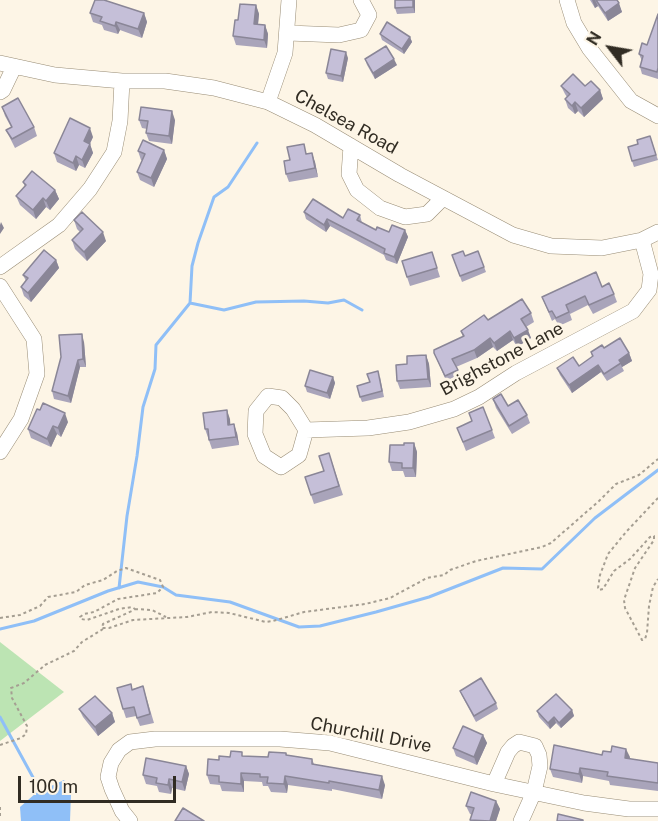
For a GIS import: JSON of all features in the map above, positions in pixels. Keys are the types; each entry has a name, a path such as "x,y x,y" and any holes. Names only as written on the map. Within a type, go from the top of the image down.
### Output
{"street":[{"path":"268,102 280,71 288,33 289,0"},
{"path":"288,33 339,35 361,30 369,15 361,0"},
{"path":"567,0 574,23 588,48 631,101 658,116"},
{"path":"0,92 3,90 7,65"},
{"name":"Chelsea Road","path":"7,65 55,75 122,81 165,81 214,88 268,102 315,125 513,235 551,246 602,248 642,240 658,232"},
{"path":"0,267 59,225 90,189 114,152 120,121 122,81"},
{"path":"351,146 349,174 357,190 380,208 405,217 427,214 444,198"},
{"name":"Brighstone Lane","path":"306,430 368,428 409,422 454,409 479,398 516,373 633,312 649,290 651,274 642,240"},
{"path":"0,286 34,339 37,375 21,419 0,452"},
{"path":"268,396 282,398 293,409 306,430 299,455 281,467 264,456 255,434 256,411 268,396"},
{"name":"Churchill Drive","path":"130,821 122,811 108,777 111,763 119,750 130,742 155,739 280,739 330,743 494,784 584,803 629,809 658,809"},
{"path":"494,784 508,752 519,742 535,746 540,765 534,792 521,821"}],"path":[{"path":"0,745 18,740 26,734 27,726 12,698 11,688 24,683 45,665 74,651 82,642 103,629 133,620 229,613 266,622 304,612 365,604 390,598 427,578 444,575 450,570 476,561 551,543 616,484 623,479 639,475 658,459"},
{"path":"658,498 608,554 598,588 603,589 614,571 630,559 650,537 654,536 652,544 635,568 624,600 625,608 642,640 645,639 647,633 649,606 653,587 658,579"},
{"path":"0,618 20,615 40,606 48,597 76,592 90,583 103,580 126,568 160,580 163,587 157,593 118,599 80,617 87,620 132,607 152,610 167,617"},
{"path":"103,629 103,624 135,609"},
{"path":"0,807 0,816"}],"green space":[{"path":"0,642 64,692 0,741"}],"water":[{"path":"64,780 71,794 70,821 21,821 20,807 36,793"}],"building":[{"path":"95,0 104,0 144,13 138,29 116,22 115,26 100,21 102,17 90,13"},
{"path":"395,0 413,0 413,7 395,8"},
{"path":"596,0 617,0 619,3 605,13"},
{"path":"240,4 256,5 254,24 265,25 264,40 233,36"},
{"path":"658,14 657,72 640,67 643,56 639,54 642,43 647,45"},
{"path":"387,22 410,37 402,49 380,34"},
{"path":"386,46 394,59 373,73 365,59"},
{"path":"331,49 346,52 341,76 326,73"},
{"path":"573,74 585,86 591,81 600,90 581,108 575,102 572,106 565,99 570,94 561,86"},
{"path":"18,98 34,127 12,139 6,130 12,127 2,107"},
{"path":"141,107 172,111 169,136 146,133 148,121 139,120"},
{"path":"70,118 90,128 84,141 90,144 82,160 76,156 73,163 54,153"},
{"path":"650,136 656,155 632,161 628,147 638,144 637,140"},
{"path":"143,140 164,150 151,178 137,172 145,154 138,151"},
{"path":"304,144 306,154 312,153 315,168 286,174 284,161 290,160 287,147"},
{"path":"32,171 55,190 46,201 43,198 33,210 16,196 26,185 23,182"},
{"path":"313,199 343,218 348,209 360,215 357,220 376,230 377,227 389,232 392,225 405,230 394,257 384,253 385,249 327,219 324,225 304,212"},
{"path":"82,212 103,232 84,252 72,240 83,229 74,220"},
{"path":"44,250 56,260 28,293 21,287 28,278 23,275"},
{"path":"463,251 465,256 478,251 484,267 460,276 452,255"},
{"path":"432,252 437,268 407,277 402,261"},
{"path":"596,272 602,287 609,283 614,294 589,305 585,296 566,305 569,312 556,318 552,311 549,312 542,297"},
{"path":"522,299 531,313 521,319 528,330 514,338 510,331 494,343 490,338 474,350 452,359 458,370 445,376 434,350 464,336 461,331 484,315 488,320"},
{"path":"82,334 83,359 78,360 68,396 52,391 61,357 59,335"},
{"path":"620,338 629,353 619,360 621,363 604,374 598,365 569,385 557,368 573,357 579,366 593,356 591,352 602,345 604,348"},
{"path":"426,355 428,379 397,381 396,365 407,364 407,356"},
{"path":"310,370 333,377 327,393 305,386"},
{"path":"378,371 382,391 360,397 357,386 370,382 367,374"},
{"path":"501,394 508,406 518,400 527,415 509,426 493,399"},
{"path":"43,403 65,413 58,428 53,426 47,439 28,429 37,409 40,410"},
{"path":"483,407 492,430 463,442 457,428 472,421 469,413"},
{"path":"227,410 228,425 234,424 236,437 209,440 203,413"},
{"path":"404,443 414,443 413,468 402,468 402,463 389,462 390,445 404,445"},
{"path":"329,453 339,486 311,495 305,477 324,471 319,456"},
{"path":"481,678 496,703 474,716 460,691"},
{"path":"131,684 132,690 143,686 150,714 137,718 134,707 123,709 117,688"},
{"path":"556,694 572,710 559,723 554,717 548,723 537,711"},
{"path":"95,696 112,713 95,727 79,709"},
{"path":"463,726 483,735 474,757 453,748"},
{"path":"554,745 602,755 603,751 611,752 612,746 626,749 625,758 658,763 658,783 607,776 608,772 580,768 579,774 550,769"},
{"path":"231,751 242,752 242,756 268,757 269,752 286,753 286,755 312,759 312,764 382,776 379,790 285,776 284,784 267,783 268,777 241,773 241,784 219,782 219,776 207,775 208,759 219,760 219,756 230,757"},
{"path":"146,758 186,766 182,782 169,779 168,785 156,783 157,778 143,775"},
{"path":"471,792 496,801 490,821 470,820 474,808 466,806"},
{"path":"183,808 204,821 175,821"},
{"path":"558,814 583,820 583,821 557,821"}],"waterway":[{"path":"119,588 143,407 155,369 156,345 190,303 192,266 214,197 228,187 257,143"},
{"path":"190,303 224,310 256,302 328,303 344,300 362,310"},
{"path":"0,629 34,621 108,591 138,582 163,587 176,595 230,602 299,627 320,626 429,597 503,568 542,569 595,518 658,470"},
{"path":"0,717 41,792"}]}
